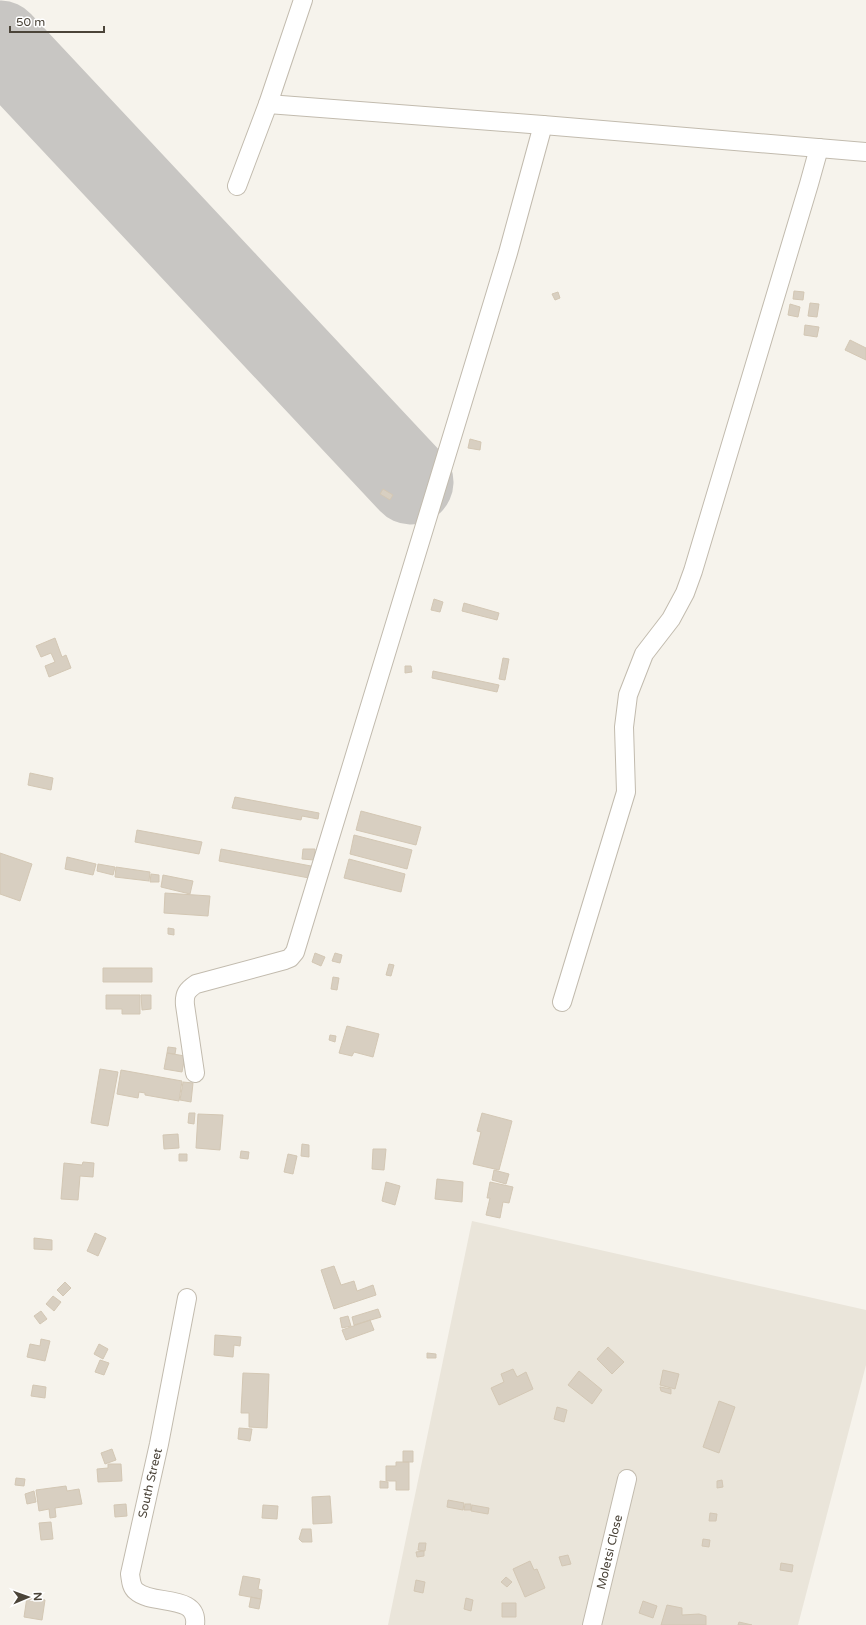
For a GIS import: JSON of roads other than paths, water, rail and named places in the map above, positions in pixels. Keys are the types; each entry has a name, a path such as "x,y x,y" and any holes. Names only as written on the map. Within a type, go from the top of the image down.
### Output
{"street":[{"path":"237,186 268,104 303,0"},
{"path":"268,104 866,152"},
{"path":"195,1073 184,996 186,991 196,984 285,960 290,958 295,952 506,260 544,125"},
{"path":"562,1002 626,792 624,727 628,695 644,654 671,619 685,593 693,571 819,148"},
{"name":"South Street","path":"187,1298 159,1444 130,1574 132,1586 142,1595 184,1604 190,1608 196,1617 195,1625"},
{"name":"Moletsi Close","path":"592,1625 627,1479"}]}
